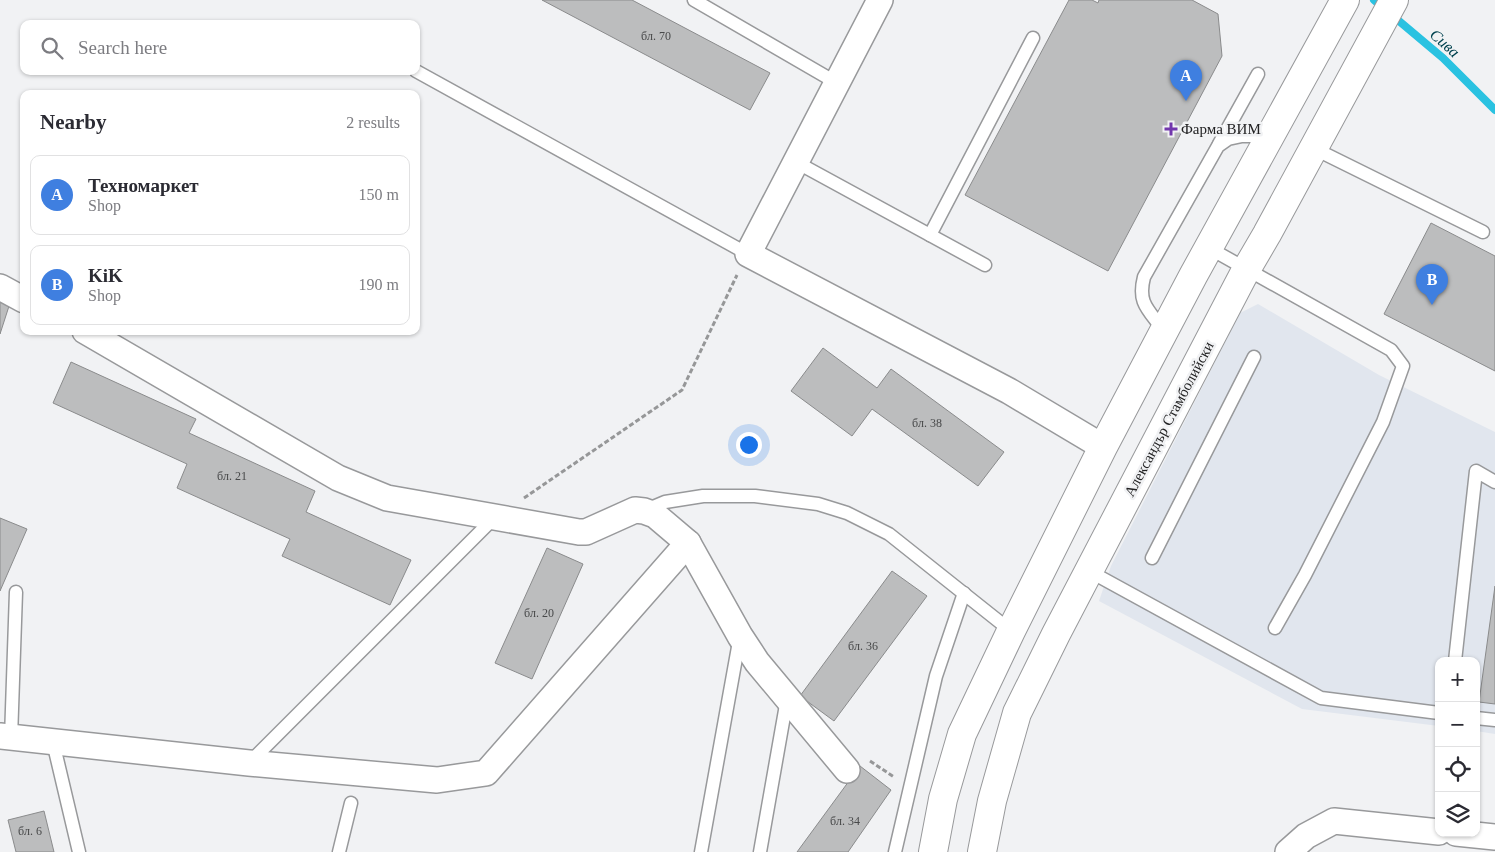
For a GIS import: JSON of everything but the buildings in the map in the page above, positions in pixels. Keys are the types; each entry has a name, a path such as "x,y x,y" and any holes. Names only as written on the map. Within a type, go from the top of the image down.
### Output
{"main road":[{"path":"933,852 943,799 962,734 1011,631 1164,330 1345,0"},
{"name":"Александър Стамболийски","path":"982,852 992,801 1017,713 1246,270 1268,234 1394,0"}],"street":[{"path":"880,0 748,254 1010,391 1103,447"},
{"path":"0,288 20,298"},
{"path":"92,335 338,478 387,498 579,532 586,532 635,510 655,515 688,543 740,636 757,662 847,770"},
{"path":"6,737 249,763 437,780 486,773 688,543"},
{"path":"1288,852 1306,836 1334,821 1435,832"},
{"path":"1480,835 1495,837"}],"lane":[{"path":"694,0 837,83"},
{"path":"930,235 1033,38"},
{"path":"420,73 748,254"},
{"path":"1164,330 1142,300 1141,289 1144,277 1258,74"},
{"path":"1218,146 1228,139 1242,136 1271,136"},
{"path":"1313,148 1483,232"},
{"path":"796,162 985,265"},
{"path":"1209,248 1391,350 1402,366 1383,422 1275,628"},
{"path":"1152,558 1254,357"},
{"path":"1455,657 1476,471 1495,482"},
{"path":"644,511 665,502 703,496 755,496 818,504 846,513 889,534 1011,631"},
{"path":"249,763 496,516"},
{"path":"1089,571 1321,698 1435,712"},
{"path":"6,737 16,592"},
{"path":"895,852 936,676 964,593"},
{"path":"701,852 740,636"},
{"path":"760,852 788,697"},
{"path":"1480,718 1495,720"},
{"path":"53,742 79,852"},
{"path":"339,852 351,803"}],"path":[{"path":"496,516 682,390 748,254"},
{"path":"847,770 857,752 910,787"}],"shaded area":[{"path":"1258,304 1379,375 1495,432 1495,734 1480,732 1480,657 1435,657 1435,726 1302,709 1099,601 1111,566 1240,313"}],"waterway":[{"name":"Сива","path":"1374,0 1443,58 1495,110"}],"place":[{"name":"Техномаркет","path":"1186,101"},
{"name":"Фарма ВИМ","path":"1171,129"},
{"name":"KiK","path":"1432,305"}]}
